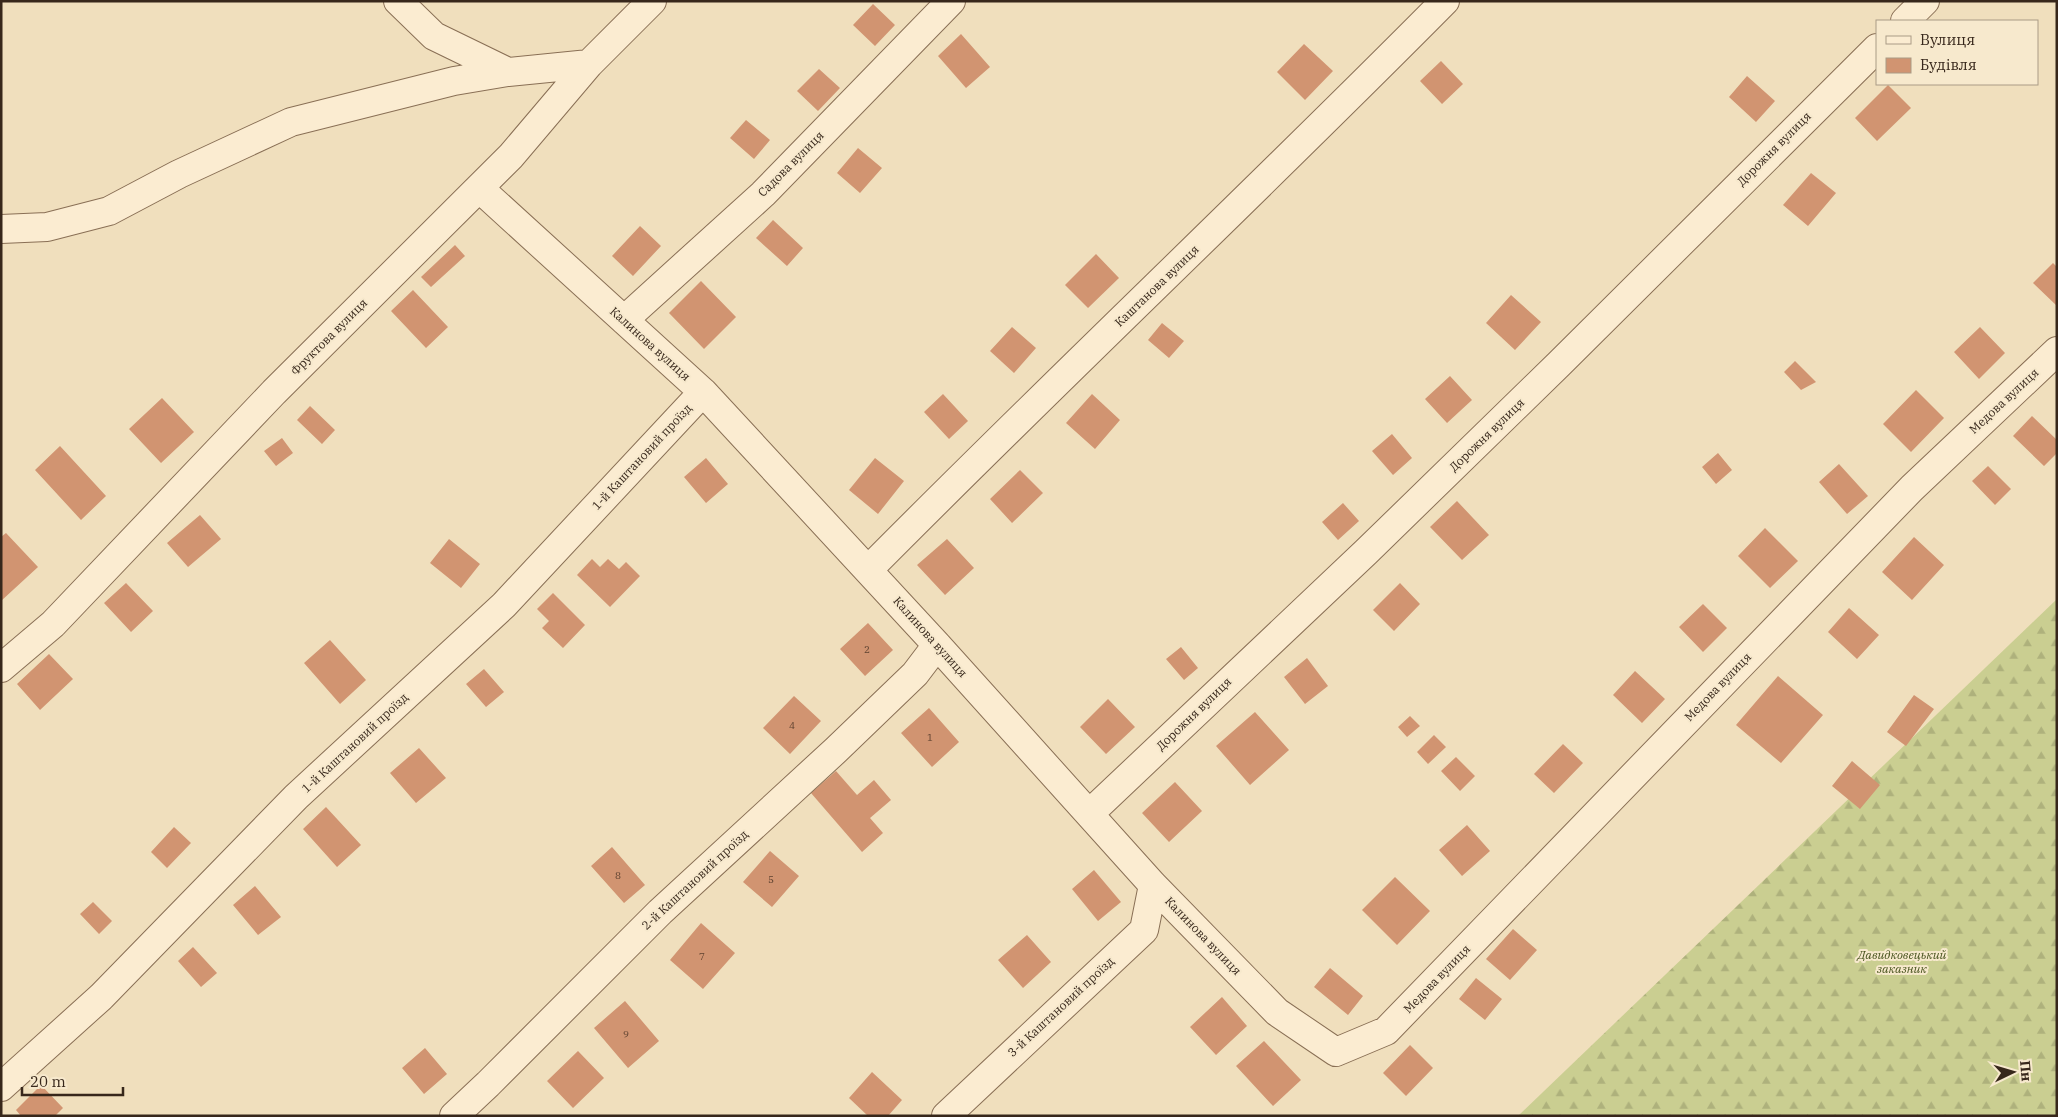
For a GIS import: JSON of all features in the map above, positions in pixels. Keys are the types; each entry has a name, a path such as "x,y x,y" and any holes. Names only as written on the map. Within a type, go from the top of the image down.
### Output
{"street":[{"path":"398,1 434,36 508,72"},
{"name":"Фруктова вулиця","path":"1,668 53,624 274,392 511,156 589,64 652,1"},
{"name":"Садова вулиця","path":"624,320 763,194 951,1"},
{"name":"Каштанова вулиця","path":"868,570 996,441 1220,225 1445,1"},
{"path":"1906,20 1925,1"},
{"name":"Дорожня вулиця","path":"1090,814 1374,545 1876,49"},
{"path":"1,229 47,227 109,211 179,174 291,122 454,81 508,72 589,64"},
{"name":"Калинова вулиця","path":"479,188 703,392 937,645 1153,885 1277,1012 1336,1052 1386,1031"},
{"name":"Медова вулиця","path":"1386,1031 1912,488 2057,351"},
{"name":"1-й Каштановий проїзд","path":"1,1088 101,997 296,797 504,605 703,392"},
{"name":"2-й Каштановий проїзд","path":"454,1116 660,912 836,750 915,674 937,645"},
{"name":"3-й Каштановий проїзд","path":"946,1116 1144,930 1153,885"}],"green space":[{"name":"Давидковецький заказник","path":"2057,599 2057,1116 1518,1116"}],"building":[{"path":"873,4 895,25 875,46 853,25"},
{"path":"961,34 990,67 966,88 938,56"},
{"path":"1304,44 1333,71 1305,100 1277,72"},
{"path":"1441,61 1463,84 1442,104 1420,81"},
{"path":"819,69 840,88 818,111 797,91"},
{"path":"1747,76 1775,101 1756,122 1729,97"},
{"path":"1888,85 1911,108 1877,141 1855,118"},
{"path":"746,120 770,140 754,159 730,138"},
{"path":"858,148 882,168 860,193 837,173"},
{"path":"1811,173 1836,193 1808,226 1783,205"},
{"path":"773,220 803,248 787,266 756,238"},
{"path":"640,226 661,246 633,276 612,256"},
{"path":"455,245 465,256 431,287 421,277"},
{"path":"1096,254 1119,278 1088,308 1065,285"},
{"path":"2053,263 2057,267 2057,306 2033,283"},
{"path":"701,281 736,317 704,349 669,313"},
{"path":"413,290 448,327 426,348 391,311"},
{"path":"1511,295 1541,322 1515,350 1486,323"},
{"path":"1162,323 1184,341 1169,358 1148,340"},
{"path":"1012,327 1036,348 1014,373 990,351"},
{"path":"1980,327 2005,353 1979,379 1954,352"},
{"path":"1795,361 1816,382 1801,390 1784,372"},
{"path":"1450,376 1472,400 1447,423 1425,399"},
{"path":"1916,390 1944,418 1911,452 1883,424"},
{"path":"943,394 968,421 949,439 924,412"},
{"path":"1092,394 1120,420 1095,449 1066,423"},
{"path":"162,398 194,432 161,463 129,429"},
{"path":"310,406 335,430 322,444 297,420"},
{"path":"2032,416 2057,440 2057,453 2044,466 2013,436"},
{"path":"1392,434 1412,458 1393,475 1372,451"},
{"path":"282,438 293,453 276,466 264,451"},
{"path":"60,446 106,496 81,520 35,470"},
{"path":"1718,453 1732,470 1716,484 1702,467"},
{"path":"706,458 728,484 706,503 684,477"},
{"path":"875,458 904,481 878,514 849,490"},
{"path":"1839,464 1868,496 1847,514 1819,482"},
{"path":"1988,466 2011,489 1995,505 1972,481"},
{"path":"1020,470 1043,493 1012,523 990,499"},
{"path":"1457,501 1489,535 1462,560 1430,527"},
{"path":"1343,503 1359,521 1338,540 1322,522"},
{"path":"200,515 221,539 188,567 167,543"},
{"path":"1765,528 1798,561 1770,588 1738,556"},
{"path":"6,533 38,567 1,601 1,537"},
{"path":"1914,537 1944,565 1912,600 1882,572"},
{"path":"449,539 480,564 461,588 430,563"},
{"path":"947,539 974,568 945,595 917,565"},
{"path":"592,559 600,567 608,559 619,569 626,562 640,576 610,607 577,575"},
{"path":"126,583 153,611 131,632 104,603"},
{"path":"1400,583 1420,604 1394,631 1373,610"},
{"path":"553,593 585,625 563,648 542,628 549,621 537,609"},
{"path":"1703,604 1727,628 1703,652 1679,627"},
{"path":"1849,608 1879,635 1857,659 1828,632"},
{"path":"868,623 893,650 865,676 840,649"},
{"path":"330,640 366,680 340,704 304,663"},
{"path":"1181,647 1198,668 1184,680 1166,659"},
{"path":"49,654 73,679 40,710 17,684"},
{"path":"1307,658 1328,686 1305,704 1284,677"},
{"path":"484,669 504,692 486,707 466,684"},
{"path":"1635,671 1665,699 1642,723 1613,695"},
{"path":"1778,676 1823,715 1781,763 1736,725"},
{"path":"1914,695 1934,709 1906,746 1887,732"},
{"path":"794,696 821,721 790,754 763,728"},
{"path":"1108,699 1135,727 1106,754 1080,727"},
{"path":"929,708 959,742 932,767 901,733"},
{"path":"1255,712 1289,750 1250,785 1216,746"},
{"path":"1410,716 1420,726 1407,737 1398,727"},
{"path":"1434,735 1446,747 1428,764 1417,752"},
{"path":"1563,744 1583,763 1554,793 1534,774"},
{"path":"419,748 446,778 416,803 390,773"},
{"path":"1456,757 1475,776 1460,791 1441,771"},
{"path":"1852,761 1880,785 1860,809 1832,786"},
{"path":"836,771 857,795 874,780 891,800 870,818 883,833 862,852 811,793"},
{"path":"1175,782 1202,811 1169,842 1142,813"},
{"path":"326,807 361,845 337,867 303,829"},
{"path":"1467,825 1490,851 1462,876 1439,850"},
{"path":"174,827 191,843 167,868 151,852"},
{"path":"612,847 645,885 624,903 591,866"},
{"path":"770,851 799,876 772,907 743,882"},
{"path":"1094,870 1121,902 1098,921 1072,889"},
{"path":"1395,877 1430,911 1397,945 1362,910"},
{"path":"255,886 281,917 258,935 233,905"},
{"path":"93,902 112,921 99,934 80,914"},
{"path":"701,923 735,953 703,989 670,960"},
{"path":"1513,929 1537,950 1510,980 1486,959"},
{"path":"1027,935 1051,962 1023,988 998,960"},
{"path":"193,947 217,973 201,987 178,961"},
{"path":"1330,968 1363,996 1348,1015 1314,987"},
{"path":"1476,978 1502,999 1485,1020 1459,999"},
{"path":"1222,997 1247,1026 1216,1055 1190,1027"},
{"path":"625,1001 659,1041 628,1068 594,1028"},
{"path":"1264,1041 1301,1080 1273,1106 1236,1066"},
{"path":"1410,1045 1433,1068 1406,1096 1383,1073"},
{"path":"425,1048 447,1074 424,1094 402,1068"},
{"path":"578,1051 604,1078 573,1108 547,1081"},
{"path":"872,1072 902,1100 888,1116 868,1116 849,1098"},
{"path":"41,1085 63,1108 55,1116 21,1116 16,1110"}]}
